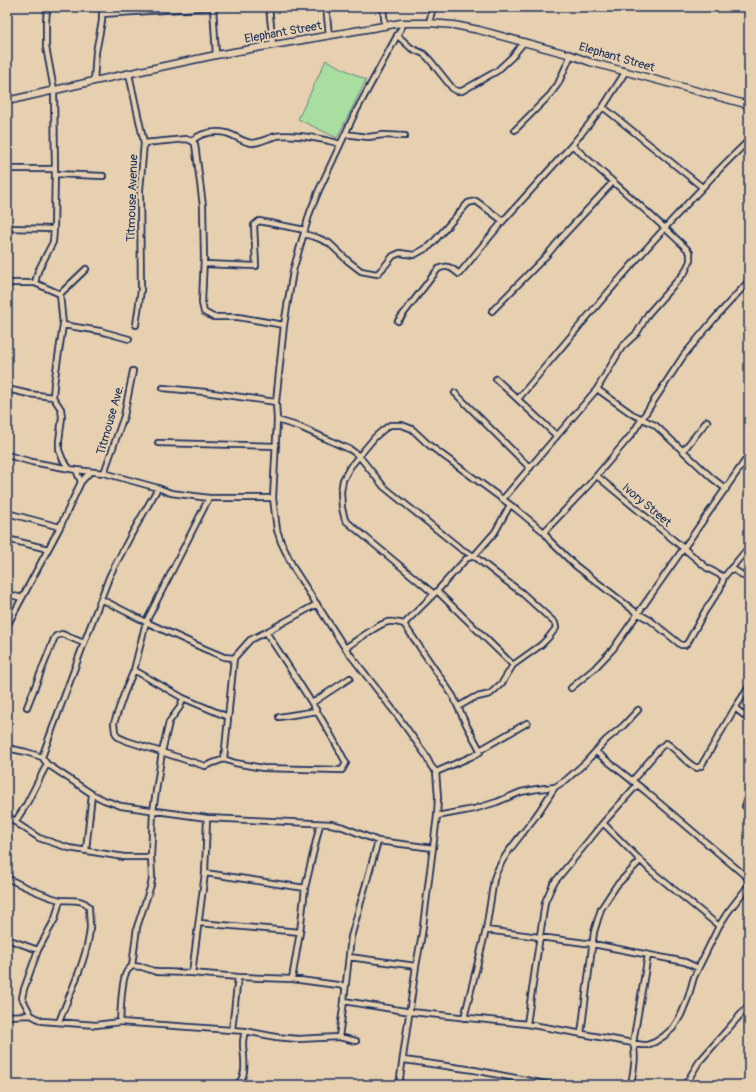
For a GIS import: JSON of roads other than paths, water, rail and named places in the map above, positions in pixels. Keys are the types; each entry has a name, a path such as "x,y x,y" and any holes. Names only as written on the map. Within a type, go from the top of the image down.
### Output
{"main road":[{"name":"Elephant Street","path":"7,101 216,55 404,23 429,23 454,25 479,30 571,54 590,62 749,106"}],"street":[{"path":"35,282 38,271 53,242 54,229 54,90 46,47 47,7"},
{"path":"94,81 96,52 102,21 102,7"},
{"path":"102,14 212,7 216,55"},
{"path":"269,7 273,45"},
{"path":"326,7 329,35"},
{"path":"383,7 385,26"},
{"path":"429,23 433,7"},
{"path":"400,1085 416,966 422,934 437,816 438,796 436,772 397,715 345,648 294,568 281,542 277,530 273,498 277,420 276,402 284,325 293,271 310,212 319,190 354,115 404,23"},
{"path":"397,36 411,48 430,58 453,89 457,91 462,91 497,71 512,57 524,42"},
{"path":"515,130 550,95 558,84 571,54"},
{"path":"398,321 438,269 443,266 451,267 459,274 503,221 572,145 603,107 626,71"},
{"name":"Titmouse Avenue","path":"129,74 144,143 140,190 141,290 136,325"},
{"path":"603,107 702,187"},
{"path":"192,141 196,136 201,134 210,132 226,132 240,140 252,143 276,136 286,135 330,140 340,144"},
{"path":"345,134 368,137 405,136"},
{"path":"144,143 186,139 195,144 203,206 204,264 202,303 204,312 214,317 238,317 284,325"},
{"path":"518,399 702,187 749,140"},
{"path":"503,499 597,389 622,347 637,333 648,314 688,267 690,261 690,253 666,228 572,145"},
{"path":"7,168 103,176"},
{"path":"492,311 539,264 613,182"},
{"path":"204,264 256,266 254,225 259,221 305,232 329,243 361,271 377,274 393,256 400,253 414,255 430,246 468,203 476,201 503,221"},
{"path":"7,228 54,229"},
{"path":"60,294 86,269"},
{"path":"544,532 597,476 632,434 684,355 749,281"},
{"path":"7,283 35,282 60,294"},
{"path":"60,294 63,325 53,397 61,409 62,416 59,450 63,460 69,468"},
{"path":"63,325 100,331 129,339"},
{"name":"Titmouse Ave.","path":"104,473 124,416 133,371"},
{"path":"496,379 557,436"},
{"path":"163,388 276,402"},
{"path":"7,389 53,397"},
{"path":"597,389 621,407 655,425 712,478 726,489"},
{"path":"455,393 530,468"},
{"path":"277,420 300,427 351,450 359,456 384,487 461,549 474,556 521,592 556,623 556,628 548,638 541,645 513,665 502,683 490,694 473,698 458,707"},
{"path":"683,451 707,421"},
{"path":"513,665 435,592 345,520 342,508 341,492 343,480 350,467 359,456 383,430 390,426 402,426 412,429 429,445 503,499 544,532 550,541 576,566 638,613 650,620 680,645 685,645 692,636 704,611 718,592 724,577 749,547"},
{"path":"158,442 276,446"},
{"path":"7,455 32,462 76,470 104,473 171,493 209,498 273,498"},
{"path":"570,688 594,668 613,649 749,455"},
{"path":"76,470 81,482"},
{"path":"7,626 60,527 81,482 90,472"},
{"name":"Ivory Street","path":"597,476 706,568 724,577"},
{"path":"42,757 110,575 158,488"},
{"path":"209,498 146,622 134,670 114,723 115,732 118,737 205,766 224,760 263,768 342,770 346,763 338,747 317,711 266,632"},
{"path":"404,624 466,559 474,556 495,532 510,505"},
{"path":"7,513 60,527"},
{"path":"7,539 48,549"},
{"path":"732,568 749,579"},
{"path":"7,594 22,598"},
{"path":"101,598 146,622 224,657 234,658"},
{"path":"224,760 234,658 250,640 317,604"},
{"path":"345,648 383,624 388,622 404,624 453,696 480,750"},
{"path":"27,707 56,636 62,634 84,644"},
{"path":"134,670 183,698 228,717"},
{"path":"312,704 350,678"},
{"path":"632,781 666,743 693,766 697,768 701,766 749,687"},
{"path":"120,1022 125,974 132,966 137,927 151,885 153,811 162,752 169,722 180,707 183,698"},
{"path":"735,708 749,719"},
{"path":"464,1018 486,930 496,872 555,787 566,780 638,710"},
{"path":"279,717 317,711"},
{"path":"436,772 475,755 480,752 480,750 527,723"},
{"path":"7,748 42,757 47,764 92,794 121,806 207,818 343,826 378,841 433,848"},
{"path":"596,752 637,784 749,879"},
{"path":"15,822 26,806 47,764"},
{"path":"527,1024 545,902 553,884 637,784"},
{"path":"437,816 474,809 497,802 521,792 555,787"},
{"path":"86,850 92,794"},
{"path":"749,799 745,806 749,809"},
{"path":"7,815 39,838 69,848 124,856 151,857"},
{"path":"192,972 205,873 207,818"},
{"path":"604,823 650,870 719,926"},
{"path":"292,979 300,932 305,888 320,824"},
{"path":"339,1037 350,938 378,841"},
{"path":"581,1034 596,922 601,909 616,886 640,861"},
{"path":"205,873 305,888"},
{"path":"7,878 27,888 60,900 80,901 87,904 89,907 90,928 84,958 59,1022"},
{"path":"344,1001 410,1012 527,1024 647,1045 655,1042 673,1028 681,1015 698,968 719,926 749,885"},
{"path":"31,1015 22,998 24,989 38,950 55,919 60,900"},
{"path":"199,923 300,932"},
{"path":"486,930 593,944 685,962 698,968"},
{"path":"7,940 38,950"},
{"path":"631,1085 634,1058 633,1043 648,954"},
{"path":"349,957 416,966"},
{"path":"132,966 142,967 157,972 192,972 238,977 292,979 345,986"},
{"path":"232,1030 238,977"},
{"path":"684,1085 699,1062 749,1005"},
{"path":"7,1016 31,1015 42,1021 96,1025 120,1022 245,1031 276,1037 298,1039 339,1037 356,1041"},
{"path":"236,1085 242,1080 244,1068 243,1042 245,1031"},
{"path":"404,1060 474,1070 551,1085"}]}
